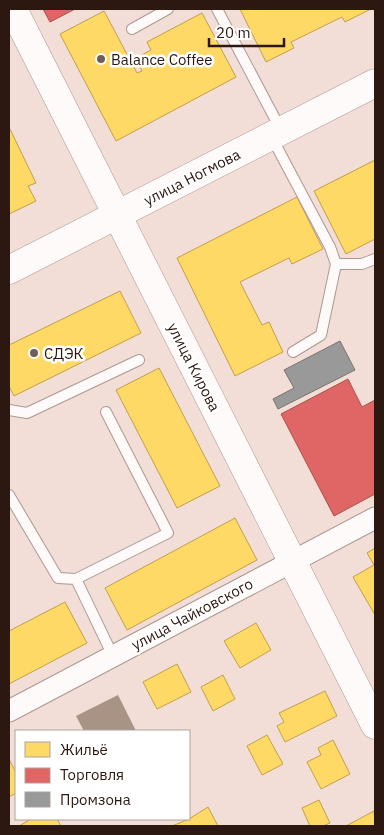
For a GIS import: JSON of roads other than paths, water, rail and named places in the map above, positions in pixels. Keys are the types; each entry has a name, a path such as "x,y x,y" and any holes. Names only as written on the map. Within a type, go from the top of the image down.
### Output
{"main road":[{"name":"улица Кирова","path":"13,9 375,725"},
{"name":"улица Ногмова","path":"9,270 375,83"}],"street":[{"name":"улица Чайковского","path":"9,711 375,518"}],"lane":[{"path":"132,29 168,9"},
{"path":"217,9 330,247 336,264 321,335 293,352"},
{"path":"336,264 362,264 375,260"},
{"path":"9,410 27,413 139,360"},
{"path":"9,496 58,578 76,579 168,533 106,412"},
{"path":"76,579 113,656"}],"place":[{"name":"Balance Coffee","path":"101,59"},
{"name":"СДЭК","path":"34,353"}]}
